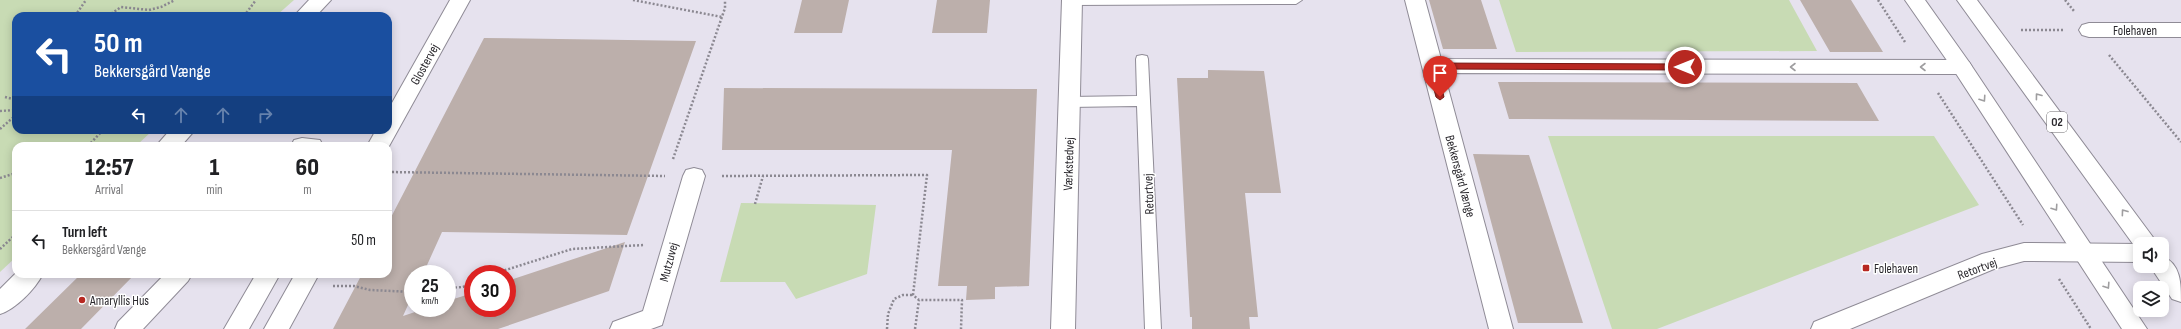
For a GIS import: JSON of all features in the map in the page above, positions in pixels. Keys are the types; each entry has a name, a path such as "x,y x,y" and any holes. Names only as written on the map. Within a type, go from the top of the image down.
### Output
{"street":[{"path":"308,12 321,0"},
{"name":"Glostervej","path":"392,122 460,0"},
{"name":"Bekkersgård Vænge","path":"1415,0 1501,329"},
{"path":"1915,0 1962,67 2135,329"},
{"name":"O2","path":"1967,0 2141,237"},
{"name":"Værkstedvej","path":"1063,329 1072,1"},
{"name":"Folehaven","path":"2089,30 2181,30"},
{"path":"1432,66 1962,67"},
{"path":"171,142 180,134"},
{"name":"Mutzuvej","path":"622,329 653,318 673,243 694,176"},
{"name":"Retortvej","path":"1823,329 1990,261 2024,252 2133,253"},
{"path":"2167,273 2181,292"},
{"path":"0,304 27,278"},
{"path":"127,329 176,278"},
{"path":"236,329 266,278"},
{"path":"276,329 304,280"}],"lane":[{"path":"1072,1 1296,0"},
{"name":"Retortvej","path":"1142,59 1153,329"},
{"path":"1069,102 1144,101"}],"path":[{"path":"78,12 86,0"},
{"path":"114,12 121,7 146,11 164,7 175,0"},
{"path":"247,12 256,0"},
{"path":"633,0 722,17"},
{"path":"667,176 722,17 725,0"},
{"path":"1878,0 2091,329"},
{"path":"2065,0 2181,142"},
{"path":"1988,30 2089,30"},
{"path":"5,97 12,99"},
{"path":"0,111 12,110"},
{"path":"0,129 12,118"},
{"path":"93,142 100,134"},
{"path":"392,172 667,176 927,175 913,295"},
{"path":"0,178 12,174"},
{"path":"755,204 763,176"},
{"path":"0,249 12,238"},
{"path":"516,267 572,249 673,243"},
{"path":"304,280 354,286 370,290 404,292"},
{"path":"887,329 888,314 894,299 903,295 913,295 920,300 962,300 961,329"},
{"path":"915,329 920,300"}],"green space":[{"path":"0,0 294,0 280,12 12,12 12,134 149,134 140,142 12,142 12,261 0,272"},
{"path":"1499,0 1789,0 1817,51 1516,52"},
{"path":"1548,136 1934,136 1979,205 1657,329 1612,329"},
{"path":"741,203 876,205 867,274 796,299 785,282 720,282"}],"building":[{"path":"802,0 849,0 842,33 794,33"},
{"path":"937,0 990,0 987,33 932,33"},
{"path":"1429,0 1481,0 1497,49 1443,49"},
{"path":"1800,0 1851,0 1883,52 1830,52"},
{"path":"484,38 696,41 627,235 442,232 427,265 404,265 403,316 456,317 456,298 464,296 464,317 516,317 516,278 625,242 609,291 498,329 333,329 360,278 392,278 392,215"},
{"path":"1208,70 1264,71 1281,193 1245,193 1258,317 1249,317 1250,329 1192,329 1192,317 1190,317 1177,78 1208,78"},
{"path":"1498,82 1857,83 1879,121 1509,119"},
{"path":"724,88 1037,89 1029,286 995,287 995,299 966,300 967,286 938,286 952,150 722,150"},
{"path":"1473,154 1529,155 1583,323 1518,323"},
{"name":"Amaryllis Hus","path":"77,278 131,278 81,329 25,329"}],"place":[{"name":"Folehaven","path":"1866,268"},
{"name":"Amaryllis Hus","path":"82,300"}],"route":[{"path":"1440,97 1432,66 1685,67"}]}
